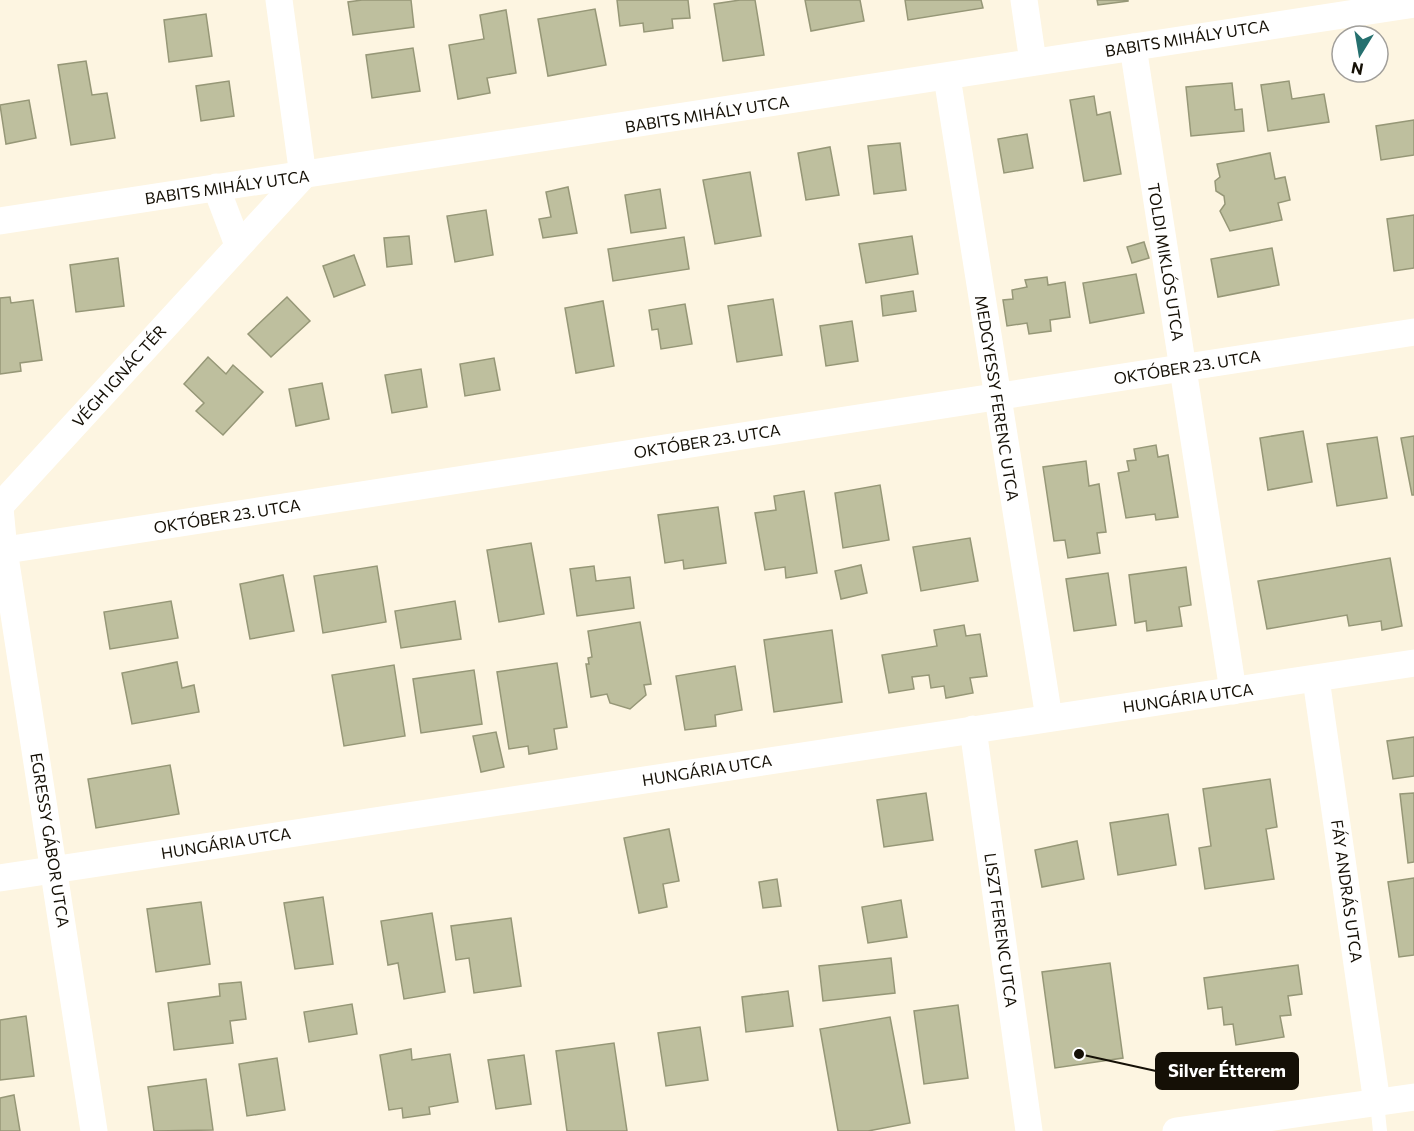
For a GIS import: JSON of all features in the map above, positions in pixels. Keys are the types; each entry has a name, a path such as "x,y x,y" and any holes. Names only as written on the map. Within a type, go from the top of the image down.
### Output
{"street":[{"path":"279,0 303,176"},
{"path":"1023,0 1033,62"},
{"name":"BABITS MIHÁLY UTCA","path":"0,221 947,77 1414,3"},
{"name":"TOLDI MIKLÓS UTCA","path":"1133,47 1233,691"},
{"name":"MEDGYESSY FERENC UTCA","path":"947,77 996,397 1049,718"},
{"name":"VÉGH IGNÁC TÉR","path":"2,550 0,507 303,176"},
{"path":"216,187 238,246"},
{"name":"OKTÓBER 23. UTCA","path":"2,550 1414,332"},
{"name":"EGRESSY GÁBOR UTCA","path":"2,550 94,1131"},
{"name":"HUNGÁRIA UTCA","path":"0,878 1414,663"},
{"name":"FÁY ANDRÁS UTCA","path":"1316,678 1377,1103"},
{"name":"LISZT FERENC UTCA","path":"973,729 1029,1131"},
{"path":"1176,1131 1414,1097"}],"lane":[{"path":"1377,1103 1380,1131"}],"building":[{"path":"411,0 414,27 353,35 348,2"},
{"path":"617,0 688,0 690,18 672,19 673,28 644,32 643,23 620,26"},
{"path":"755,0 764,55 723,61 714,4"},
{"path":"805,0 860,0 864,21 811,31"},
{"path":"905,0 981,0 983,8 908,20"},
{"path":"1097,0 1128,0 1128,1 1098,5"},
{"path":"595,9 606,65 548,76 538,19"},
{"path":"506,10 516,73 487,78 490,93 458,99 449,45 484,39 480,15"},
{"path":"206,14 212,56 169,62 164,20"},
{"path":"413,48 420,91 372,98 366,55"},
{"path":"86,61 92,95 107,93 115,138 71,145 58,65"},
{"path":"229,81 234,116 201,121 196,86"},
{"path":"1289,81 1292,99 1324,94 1329,122 1268,131 1261,85"},
{"path":"1232,83 1235,110 1242,109 1244,131 1191,136 1186,87"},
{"path":"1094,96 1097,115 1110,112 1121,174 1084,181 1070,100"},
{"path":"29,100 36,138 6,144 0,105"},
{"path":"1414,120 1414,155 1381,160 1376,126"},
{"path":"1027,134 1033,168 1004,173 998,139"},
{"path":"900,143 906,190 874,194 868,146"},
{"path":"830,147 839,195 806,200 798,153"},
{"path":"1270,153 1275,179 1285,177 1290,200 1278,203 1282,220 1230,231 1220,211 1225,204 1224,196 1216,191 1215,181 1220,177 1217,164"},
{"path":"750,172 761,236 715,244 703,180"},
{"path":"568,187 577,233 543,238 539,219 551,217 546,192"},
{"path":"660,189 666,228 631,233 625,195"},
{"path":"486,210 493,255 455,262 447,216"},
{"path":"1414,215 1414,268 1394,271 1387,219"},
{"path":"409,236 412,264 387,267 384,238"},
{"path":"912,236 918,274 866,283 859,244"},
{"path":"684,237 689,269 613,281 608,249"},
{"path":"1144,242 1149,258 1132,263 1127,247"},
{"path":"1272,248 1279,285 1218,297 1211,259"},
{"path":"354,255 365,285 334,297 323,266"},
{"path":"118,258 124,306 76,312 70,265"},
{"path":"1136,274 1144,313 1090,323 1083,283"},
{"path":"1047,277 1048,285 1065,282 1070,317 1050,320 1051,331 1029,334 1027,323 1007,326 1003,300 1013,299 1012,290 1027,287 1025,280"},
{"path":"913,291 916,311 883,316 881,296"},
{"path":"10,297 11,303 33,300 42,360 20,363 21,371 0,374 0,298"},
{"path":"287,297 310,321 271,357 248,334"},
{"path":"773,299 782,355 737,362 728,306"},
{"path":"603,301 614,366 576,373 565,308"},
{"path":"685,304 692,344 661,349 658,329 652,330 649,310"},
{"path":"852,321 858,361 826,366 820,326"},
{"path":"208,357 226,374 233,365 263,392 223,435 196,411 204,403 184,384"},
{"path":"494,358 500,390 465,396 460,364"},
{"path":"421,369 427,407 392,413 385,375"},
{"path":"322,383 329,419 296,426 289,389"},
{"path":"1303,431 1312,482 1268,490 1260,438"},
{"path":"1414,436 1414,495 1412,495 1401,438"},
{"path":"1377,437 1387,498 1337,506 1327,444"},
{"path":"1156,445 1158,457 1168,455 1178,517 1156,520 1155,514 1126,518 1118,473 1129,471 1127,461 1136,460 1134,449"},
{"path":"1086,461 1089,486 1099,484 1106,532 1097,533 1100,553 1068,558 1065,540 1054,541 1043,467"},
{"path":"880,485 889,540 843,548 835,493"},
{"path":"804,491 817,573 786,578 785,567 765,570 755,513 776,510 774,496"},
{"path":"718,507 726,563 684,569 683,560 665,563 658,515"},
{"path":"970,538 978,581 921,591 913,547"},
{"path":"531,543 544,614 499,622 487,550"},
{"path":"1390,558 1402,626 1382,630 1381,621 1349,626 1347,615 1267,629 1258,581"},
{"path":"861,565 867,593 841,599 835,571"},
{"path":"377,566 386,622 323,633 314,576"},
{"path":"594,566 596,581 630,577 634,608 577,616 570,569"},
{"path":"1186,567 1191,605 1179,607 1182,626 1147,631 1146,621 1135,623 1129,575"},
{"path":"1108,573 1116,625 1074,631 1066,579"},
{"path":"283,575 294,631 250,639 240,584"},
{"path":"171,601 178,638 110,649 104,612"},
{"path":"455,601 461,639 401,648 395,611"},
{"path":"640,622 651,684 644,685 646,695 630,709 610,703 607,694 591,697 586,664 589,664 588,658 592,657 588,631"},
{"path":"964,625 966,636 980,634 987,676 970,678 973,693 946,698 944,686 931,688 929,675 912,677 914,689 889,693 882,655 937,646 934,630"},
{"path":"832,630 842,702 774,712 764,640"},
{"path":"177,662 182,688 194,685 199,712 132,724 122,673"},
{"path":"557,663 567,727 554,729 557,749 529,754 528,746 509,749 497,672"},
{"path":"394,665 405,736 344,746 332,675"},
{"path":"735,666 742,710 715,715 716,726 685,730 676,676"},
{"path":"474,670 482,724 421,733 413,679"},
{"path":"496,732 504,767 481,772 473,736"},
{"path":"1414,737 1414,776 1393,779 1387,741"},
{"path":"170,765 179,814 96,828 88,779"},
{"path":"1270,779 1277,827 1266,829 1274,879 1205,889 1199,848 1211,846 1203,789"},
{"path":"926,793 933,840 884,847 877,800"},
{"path":"1414,793 1414,862 1408,863 1400,794"},
{"path":"1168,814 1176,865 1118,875 1110,823"},
{"path":"669,829 679,881 663,884 667,907 639,913 624,838"},
{"path":"1077,841 1084,879 1042,887 1035,850"},
{"path":"1414,878 1414,955 1399,957 1388,882"},
{"path":"777,879 781,906 763,908 759,882"},
{"path":"323,897 333,964 295,969 284,903"},
{"path":"901,900 907,937 868,943 862,907"},
{"path":"201,902 210,964 156,972 147,909"},
{"path":"432,913 445,992 404,999 398,963 388,965 381,921"},
{"path":"511,918 521,986 474,993 469,958 456,960 451,926"},
{"path":"891,958 895,993 823,1001 819,966"},
{"path":"1110,963 1123,1058 1055,1068 1042,972"},
{"path":"1298,965 1302,994 1288,996 1291,1015 1280,1016 1284,1037 1236,1045 1233,1024 1224,1025 1222,1007 1208,1009 1204,978"},
{"path":"241,982 246,1019 230,1021 233,1043 174,1050 168,1003 220,996 219,984"},
{"path":"788,991 793,1026 746,1032 742,997"},
{"path":"352,1004 357,1034 309,1042 304,1012"},
{"path":"958,1005 968,1078 924,1084 914,1011"},
{"path":"26,1016 34,1076 0,1080 0,1020"},
{"path":"890,1017 910,1123 868,1131 838,1131 820,1029"},
{"path":"700,1027 708,1080 666,1086 658,1033"},
{"path":"614,1043 627,1131 567,1131 556,1051"},
{"path":"411,1049 412,1060 450,1054 458,1102 429,1107 430,1114 403,1118 402,1108 389,1110 380,1055"},
{"path":"524,1055 531,1104 496,1109 488,1060"},
{"path":"277,1058 285,1110 247,1116 239,1064"},
{"path":"206,1079 213,1130 154,1131 148,1087"},
{"path":"14,1095 20,1131 0,1131 0,1098"}],"place":[{"name":"Silver Étterem","path":"1079,1054"}]}
